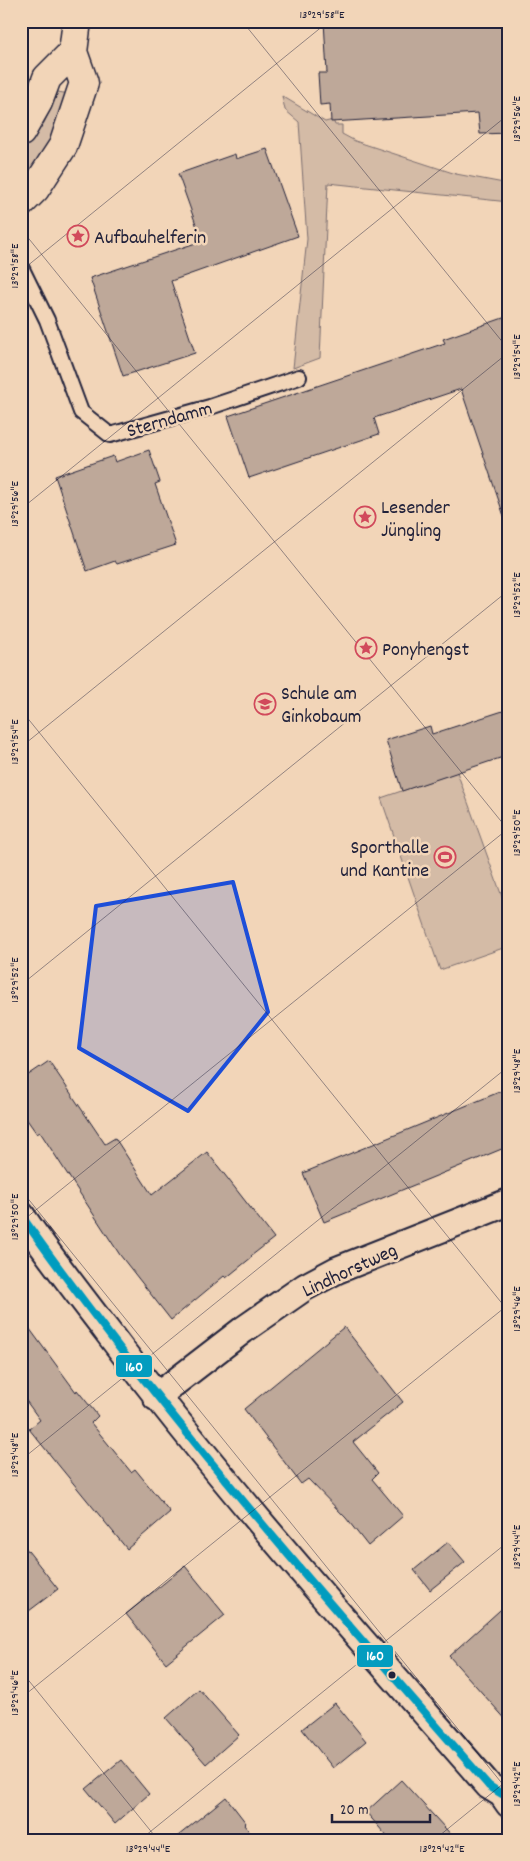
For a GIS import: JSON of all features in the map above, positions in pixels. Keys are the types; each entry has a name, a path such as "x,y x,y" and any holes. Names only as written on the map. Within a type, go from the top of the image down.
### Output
{"street":[{"path":"21,203 35,189 63,146 84,83 73,52 77,21"},
{"path":"21,132 38,102 47,78 73,52"},
{"name":"Lindhorstweg","path":"156,1397 243,1330 305,1287 337,1270 509,1202"},
{"path":"21,1215 31,1249 241,1501 489,1786 507,1797"}],"lane":[{"name":"Sterndamm","path":"21,267 47,320 81,412 110,434 210,407 299,377"}],"highlighted area":[{"path":"233,882 268,1012 188,1111 79,1048 96,906"}],"shaded area":[{"path":"58,92 69,94 48,145 21,188 21,152 44,123"},
{"path":"282,96 325,122 333,120 335,125 342,125 342,134 355,141 456,174 509,184 509,202 328,183 320,358 293,368 307,239 299,122 285,110"},
{"name":"Sporthalle und Kantine","path":"457,772 509,916 509,946 440,970 381,798"}],"building":[{"path":"324,21 509,21 509,133 480,134 478,113 331,122 330,104 320,105 318,73 327,73"},
{"path":"267,149 298,236 171,281 195,353 123,376 90,278 202,241 178,174 235,154 236,159"},
{"path":"509,316 509,516 504,516 461,389 374,418 379,434 249,478 228,416 445,343 443,339"},
{"path":"149,450 160,482 155,484 176,545 117,564 115,561 87,571 55,476 113,456 115,462"},
{"path":"509,709 509,755 402,791 386,740 430,726 432,734"},
{"path":"49,1061 105,1144 115,1138 152,1195 207,1152 274,1238 171,1320 120,1255 40,1132 37,1134 21,1111 21,1080"},
{"path":"509,1088 509,1146 324,1222 303,1173"},
{"path":"21,1317 76,1392 77,1390 98,1416 91,1423 131,1472 135,1469 170,1512 127,1549 29,1429 40,1420 21,1394"},
{"path":"344,1327 403,1402 353,1442 378,1473 372,1479 403,1516 368,1546 346,1518 308,1479 301,1484 244,1409"},
{"path":"21,1542 58,1589 21,1617"},
{"path":"448,1542 465,1562 430,1590 414,1570"},
{"path":"185,1566 225,1615 166,1663 126,1614"},
{"path":"509,1602 509,1723 449,1656"},
{"path":"199,1689 239,1735 206,1764 166,1718"},
{"path":"335,1703 366,1741 333,1768 302,1729"},
{"path":"121,1760 149,1794 115,1824 86,1789"},
{"path":"401,1780 456,1840 390,1840 366,1812"},
{"path":"226,1797 246,1823 244,1825 256,1840 173,1840"}],"transit line":[{"name":"160","path":"21,1215 118,1346 208,1459 347,1624 489,1786 502,1794"}],"place":[{"name":"Aufbauhelferin","path":"78,236"},
{"name":"Lesender Jüngling","path":"365,517"},
{"name":"Ponyhengst","path":"366,648"},
{"name":"Schule am Ginkobaum","path":"265,704"},
{"name":"Sporthalle und Kantine","path":"445,857"}]}
